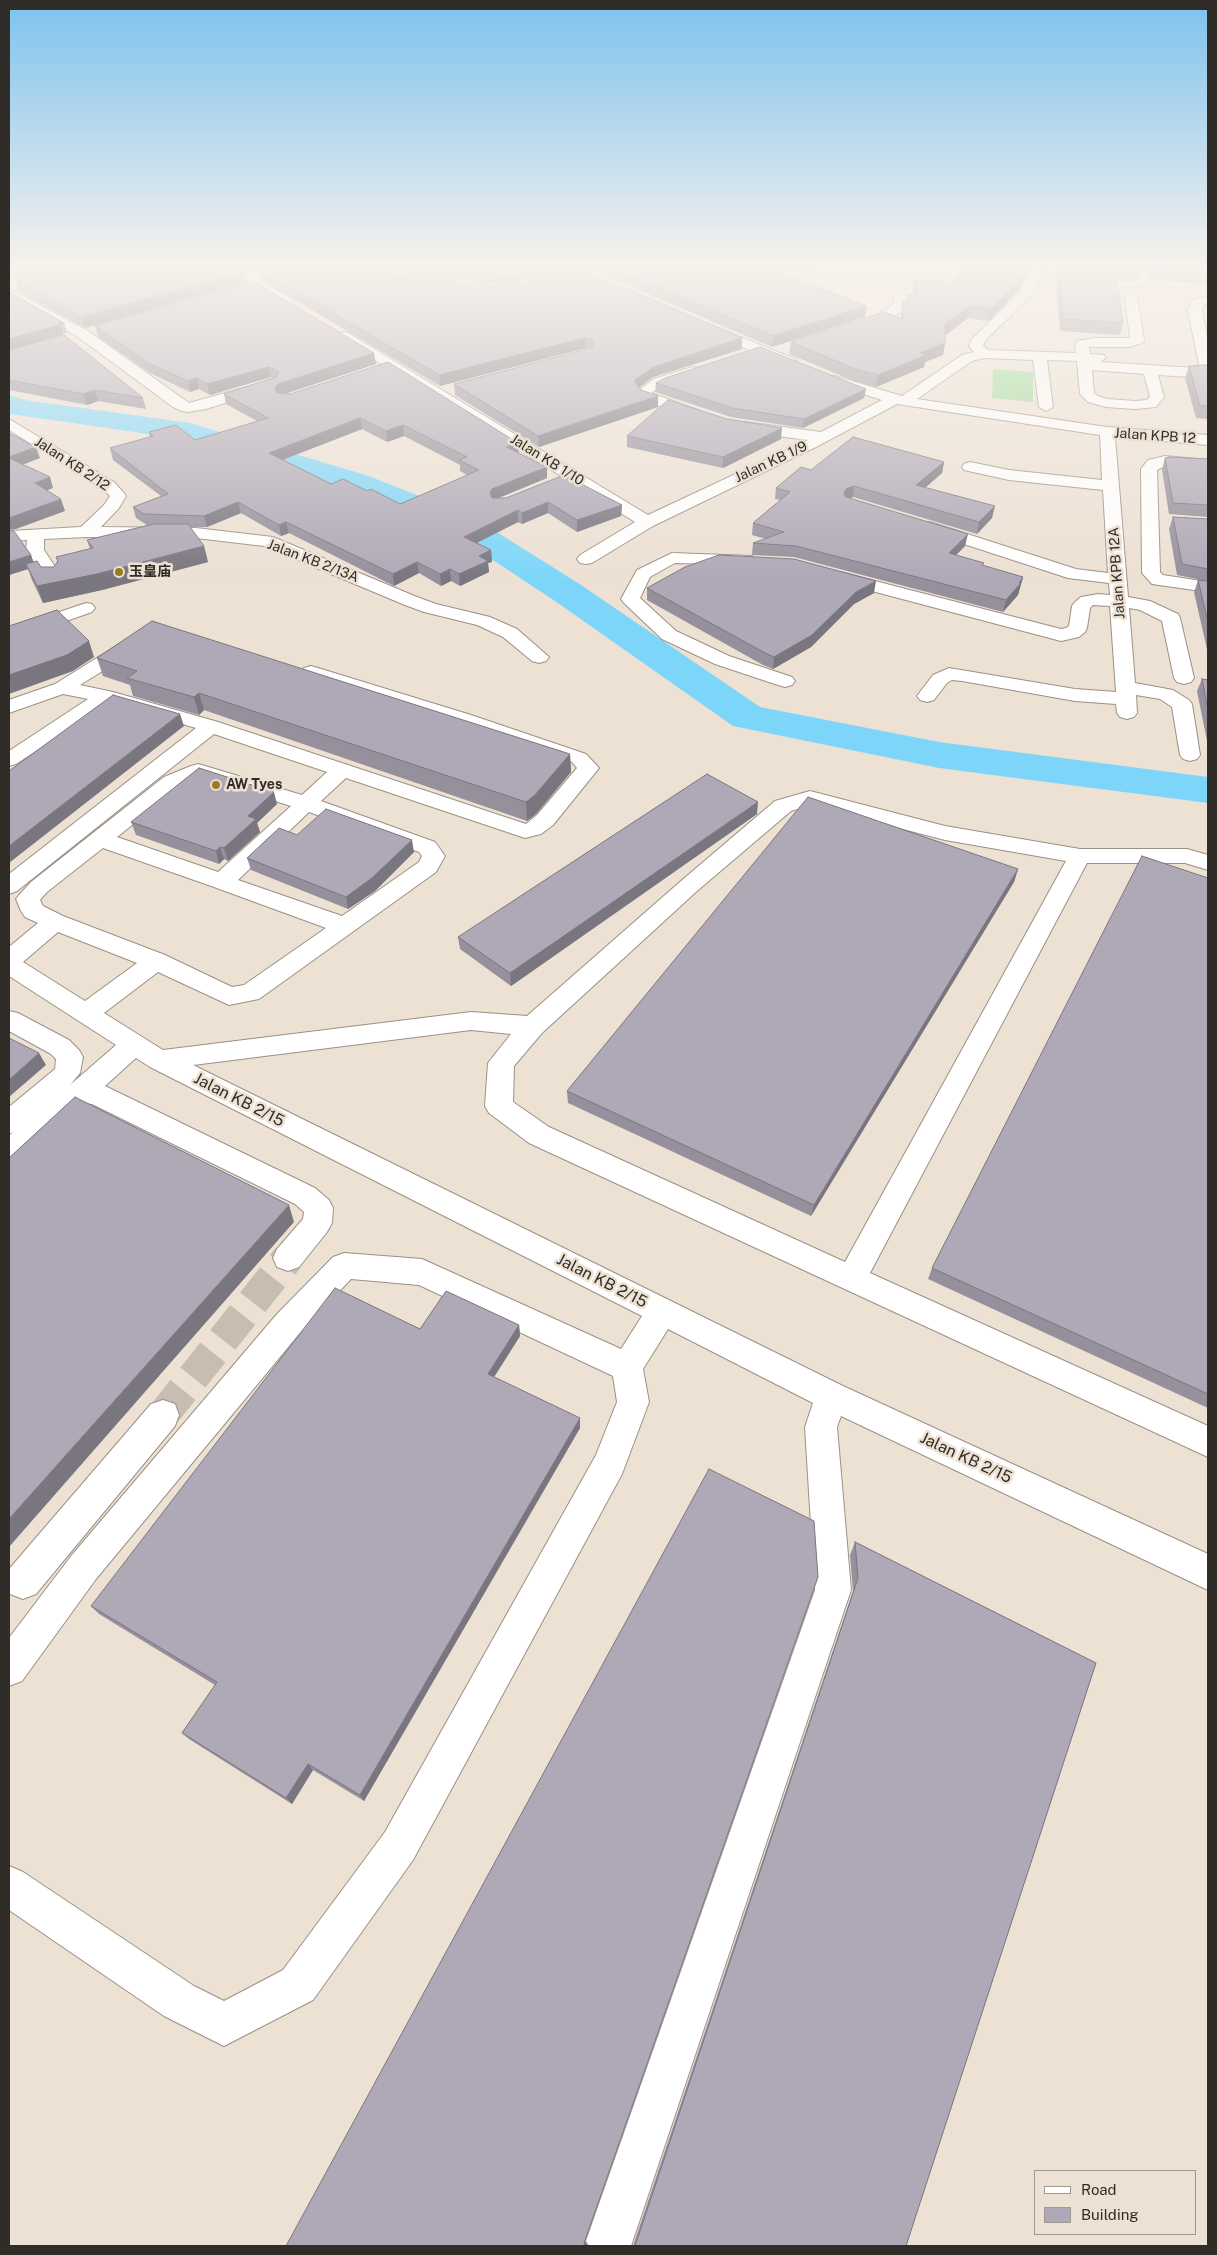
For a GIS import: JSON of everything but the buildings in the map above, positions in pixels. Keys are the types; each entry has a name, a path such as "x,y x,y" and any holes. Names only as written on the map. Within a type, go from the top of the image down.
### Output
{"street":[{"path":"131,369 148,382 140,389 171,405 187,408 201,406 272,383"},
{"path":"374,371 379,369"},
{"name":"Jalan KB 1/10","path":"398,369 647,522"},
{"path":"697,369 659,382 642,392 647,397 709,418"},
{"name":"Jalan KPB 12","path":"807,369 848,386 899,400 1107,432 1208,440"},
{"name":"Jalan KB 1/9","path":"586,559 647,522 899,400 933,374 943,369"},
{"path":"1041,369 1046,407"},
{"path":"1084,369 1087,394 1093,399 1106,403 1125,405 1151,404 1157,397 1150,370"},
{"path":"1144,369 1192,373 1203,369"},
{"path":"438,393 457,388"},
{"path":"726,423 754,429 823,437"},
{"name":"Jalan KB 2/12","path":"9,424 108,485 118,496 110,508 86,532"},
{"name":"Jalan KPB 12A","path":"1107,432 1126,700"},
{"path":"1208,465 1165,461 1154,463 1150,469 1149,500 1151,572 1158,580 1208,587"},
{"path":"970,467 1111,491 1149,500"},
{"path":"554,483 572,476"},
{"path":"1150,519 1170,521"},
{"path":"915,522 1074,574 1118,579"},
{"name":"Jalan KB 2/13A","path":"9,536 86,532 196,534 267,541 421,605 483,621 510,633 539,656"},
{"path":"36,535 36,550 44,566 53,577"},
{"path":"766,562 672,558 643,574 630,599 669,635 722,660 785,681"},
{"path":"821,572 1061,635 1072,633 1078,628 1080,606 1087,601 1098,599 1144,605 1171,618 1184,678"},
{"path":"9,635 86,608"},
{"path":"9,707 62,688 150,633"},
{"path":"62,688 106,696 211,726 525,831 533,829 545,820 588,768 579,758 464,718 293,667"},
{"path":"927,696 940,679 948,674 1074,696 1126,700 1166,694 1182,704 1190,754"},
{"path":"9,760 106,696"},
{"path":"9,886 211,726"},
{"path":"222,882 308,804 343,769"},
{"path":"198,770 308,804 427,847 434,856 428,867 250,993 229,996 156,961 55,922 33,911 28,898 39,887 101,839 172,782 198,770"},
{"path":"1208,863 1187,856 1080,856 945,832 810,798 783,806 689,886 533,1026 501,1063 499,1106 539,1135 1208,1442"},
{"path":"101,839 346,926"},
{"path":"852,1278 1080,856"},
{"path":"12,968 55,922"},
{"path":"85,1014 156,961"},
{"name":"Jalan KB 2/15","path":"12,968 159,1060 832,1396 1208,1572"},
{"path":"9,1020 60,1047 70,1057 67,1073 9,1123"},
{"path":"159,1060 471,1021 533,1026"},
{"path":"9,1153 65,1100 80,1092 133,1045"},
{"path":"80,1092 98,1094 305,1196 319,1208 317,1224 288,1258"},
{"path":"9,1668 84,1567 288,1324 344,1266 422,1272 627,1367"},
{"path":"9,1886 179,2001 224,2024 298,1985 399,1846 610,1464 633,1402 627,1367 662,1311"},
{"path":"610,2241 833,1590 821,1427 832,1396"},
{"path":"23,1581 163,1415"}],"green space":[{"path":"993,369 1033,372 1033,402 992,398"}],"waterway":[{"path":"9,404 21,408 179,429 355,482 461,524 568,593 747,717 939,755 1208,790"}],"tunnel":[{"path":"163,1415 288,1258"}],"place":[{"name":"玉皇庙","path":"119,572"},
{"name":"AW Tyes","path":"216,785"}]}
